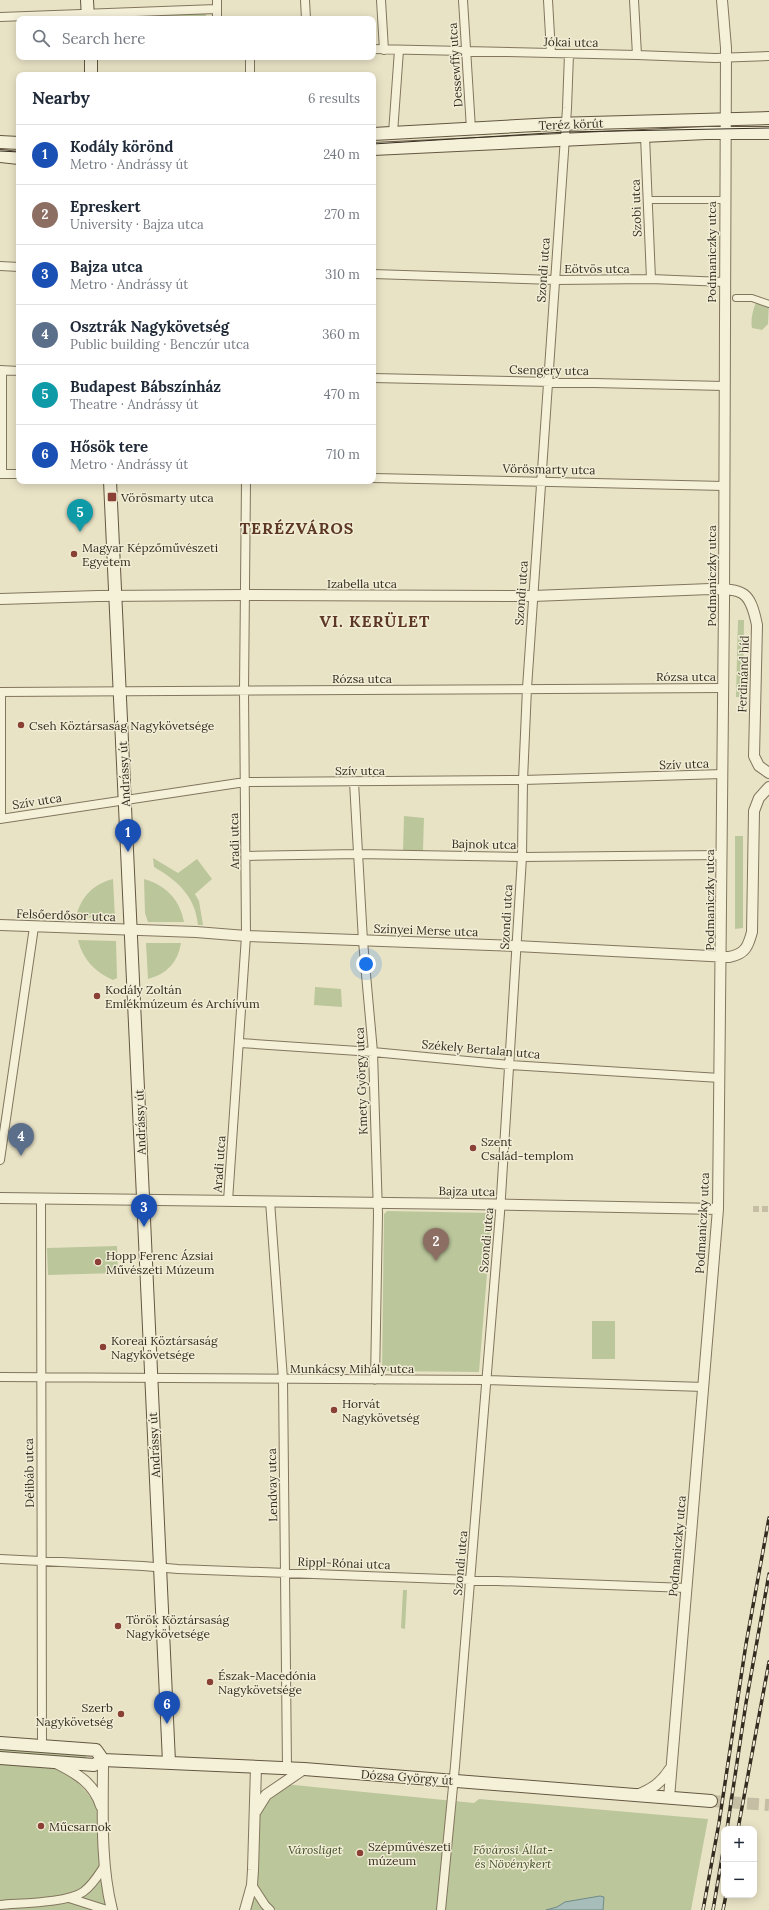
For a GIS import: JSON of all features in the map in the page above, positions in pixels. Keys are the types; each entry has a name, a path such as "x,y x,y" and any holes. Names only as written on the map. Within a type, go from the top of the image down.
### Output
{"main road":[{"path":"87,0 88,16"},
{"path":"90,60 91,72"},
{"name":"Teréz körút","path":"376,134 566,124 769,118"},
{"name":"Teréz körút","path":"376,149 645,136 769,133"},
{"path":"0,142 16,143"},
{"path":"0,156 16,158"},
{"name":"Andrássy út","path":"110,484 121,692 169,1762"},
{"path":"0,1743 96,1750 103,1760"},
{"name":"Dózsa György út","path":"0,1758 94,1765 103,1760 304,1769 711,1801"}],"street":[{"path":"217,0 217,16"},
{"path":"305,0 306,16"},
{"path":"381,0 384,50"},
{"name":"Dessewffy utca","path":"463,0 471,129"},
{"path":"548,0 551,53"},
{"path":"634,0 637,55"},
{"name":"Podmaniczky utca","path":"669,1798 718,1209 724,589 725,58 722,0"},
{"path":"88,16 216,9"},
{"path":"0,17 16,17"},
{"name":"Jókai utca","path":"376,49 725,58 769,56"},
{"path":"393,133 399,50"},
{"name":"Szondi utca","path":"441,1910 454,1781 501,1204 522,857 523,780 527,688 540,481 566,124 569,54"},
{"path":"250,60 250,72"},
{"name":"Szobi utca","path":"645,136 651,279"},
{"path":"648,200 724,200"},
{"path":"0,266 16,267"},
{"name":"Eötvös utca","path":"376,274 555,280 651,279 724,282"},
{"path":"736,298 752,298 769,304"},
{"path":"16,371 1,370 1,474 16,474"},
{"name":"Csengery utca","path":"376,378 724,386"},
{"name":"Vörösmarty utca","path":"376,478 724,486"},
{"name":"Aradi utca","path":"228,1201 240,1043 246,936 244,691 246,484"},
{"name":"Izabella utca","path":"0,599 244,595 533,596 724,589"},
{"name":"Ferdinánd híd","path":"724,589 743,593 748,599 755,613 757,625 754,756 759,766 769,773"},
{"name":"Rózsa utca","path":"0,692 723,688"},
{"path":"0,692 1,819"},
{"name":"Szív utca","path":"1,819 245,782 523,780 723,774"},
{"name":"Kmety György utca","path":"354,782 363,941 374,1052 377,1203 375,1380"},
{"path":"721,956 738,956 748,944 752,932 754,811 759,798 769,787"},
{"name":"Bajnok utca","path":"246,856 358,854 522,857 722,856"},
{"name":"Felsőerdősor utca","path":"0,925 131,931"},
{"path":"0,1160 34,927"},
{"name":"Szinyei Merse utca","path":"131,931 196,932 246,936 516,946 721,956"},
{"name":"Székely Bertalan utca","path":"240,1043 374,1052 510,1064 720,1078"},
{"name":"Bajza utca","path":"0,1198 501,1204 718,1209"},
{"name":"Délibáb utca","path":"41,1199 40,1377 43,1560 42,1746"},
{"name":"Lendvay utca","path":"270,1201 283,1379 287,1768"},
{"name":"Munkácsy Mihály utca","path":"0,1377 151,1376 168,1378 486,1380 704,1387"},
{"name":"Rippl-Rónai utca","path":"0,1559 43,1560 178,1569 687,1588"},
{"path":"103,1760 105,1865 112,1910"},
{"path":"55,1762 83,1778 99,1798 103,1811"},
{"path":"245,1910 252,1885 256,1767"},
{"path":"636,1795 654,1788 664,1779 671,1767"},
{"path":"255,1813 266,1795 304,1769"},
{"path":"0,1905 68,1898 83,1892 90,1886 105,1865"},
{"path":"252,1885 270,1910"},
{"path":"68,1898 96,1905 106,1910"}],"green space":[{"path":"206,12 206,16 107,15"},
{"path":"760,297 769,303 768,324 762,330 752,328 754,307"},
{"path":"738,620 744,620 743,697 736,697"},
{"path":"404,816 424,818 423,851 403,851"},
{"path":"735,836 743,836 743,928 735,929"},
{"path":"153,858 178,873 197,859 212,879 195,894 199,901 203,925 198,925 193,906 184,890 171,878 154,867"},
{"path":"113,879 115,918 76,917 81,903 89,892 99,884"},
{"path":"144,879 159,885 171,894 179,907 184,922 148,922 145,913"},
{"path":"78,940 116,941 117,978 113,980 95,969 83,954"},
{"path":"146,943 181,943 180,950 170,966 161,974 148,979"},
{"path":"315,987 341,989 342,1007 314,1005"},
{"path":"387,1211 492,1213 479,1372 382,1371 384,1214"},
{"path":"117,1246 118,1273 48,1275 47,1248"},
{"path":"592,1321 615,1321 615,1359 592,1359"},
{"path":"403,1590 407,1590 405,1629 401,1628"},
{"path":"0,1749 86,1754 86,1758 0,1752"},
{"path":"0,1763 52,1767 73,1777 103,1811 112,1910 0,1910"},
{"name":"Városliget","path":"284,1784 474,1803 479,1799 708,1819 691,1910 245,1910 255,1813"}],"water":[{"path":"600,1896 604,1897 603,1910 546,1910 557,1907 565,1902"}],"tunnel":[{"path":"753,1209 769,1209"},
{"path":"711,1801 769,1805"}],"tram line":[{"path":"376,144 565,132 769,128"},
{"path":"0,151 16,152"}],"railway":[{"path":"703,1910 719,1823 746,1644 769,1518"},
{"path":"727,1826 746,1703 769,1574"},
{"path":"739,1826 769,1662"},
{"path":"713,1910 721,1862"},
{"path":"723,1910 725,1898"}],"place":[{"name":"Vörösmarty utca","path":"112,497"},
{"name":"Budapest Bábszínház","path":"80,532"},
{"name":"Magyar Képzőművészeti Egyetem","path":"74,554"},
{"name":"Cseh Köztársaság Nagykövetsége","path":"21,725"},
{"name":"Kodály körönd","path":"128,852"},
{"name":"Kodály Zoltán Emlékmúzeum és Archívum","path":"97,996"},
{"name":"Szent Család-templom","path":"473,1148"},
{"name":"Osztrák Nagykövetség","path":"21,1156"},
{"name":"Bajza utca","path":"144,1227"},
{"name":"Epreskert","path":"436,1261"},
{"name":"Hopp Ferenc Ázsiai Művészeti Múzeum","path":"98,1262"},
{"name":"Koreai Köztársaság Nagykövetsége","path":"103,1347"},
{"name":"Horvát Nagykövetség","path":"334,1410"},
{"name":"Török Köztársaság Nagykövetsége","path":"118,1626"},
{"name":"Észak-Macedónia Nagykövetsége","path":"210,1682"},
{"name":"Szerb Nagykövetség","path":"121,1714"},
{"name":"Hősök tere","path":"167,1724"},
{"name":"Műcsarnok","path":"41,1826"},
{"name":"Szépművészeti múzeum","path":"360,1853"}],"district":[{"name":"TERÉZVÁROS","path":"297,528"},
{"name":"VI. KERÜLET","path":"375,621"}],"park label":[{"name":"Fővárosi Állat- és Növénykert","path":"513,1856"}]}
